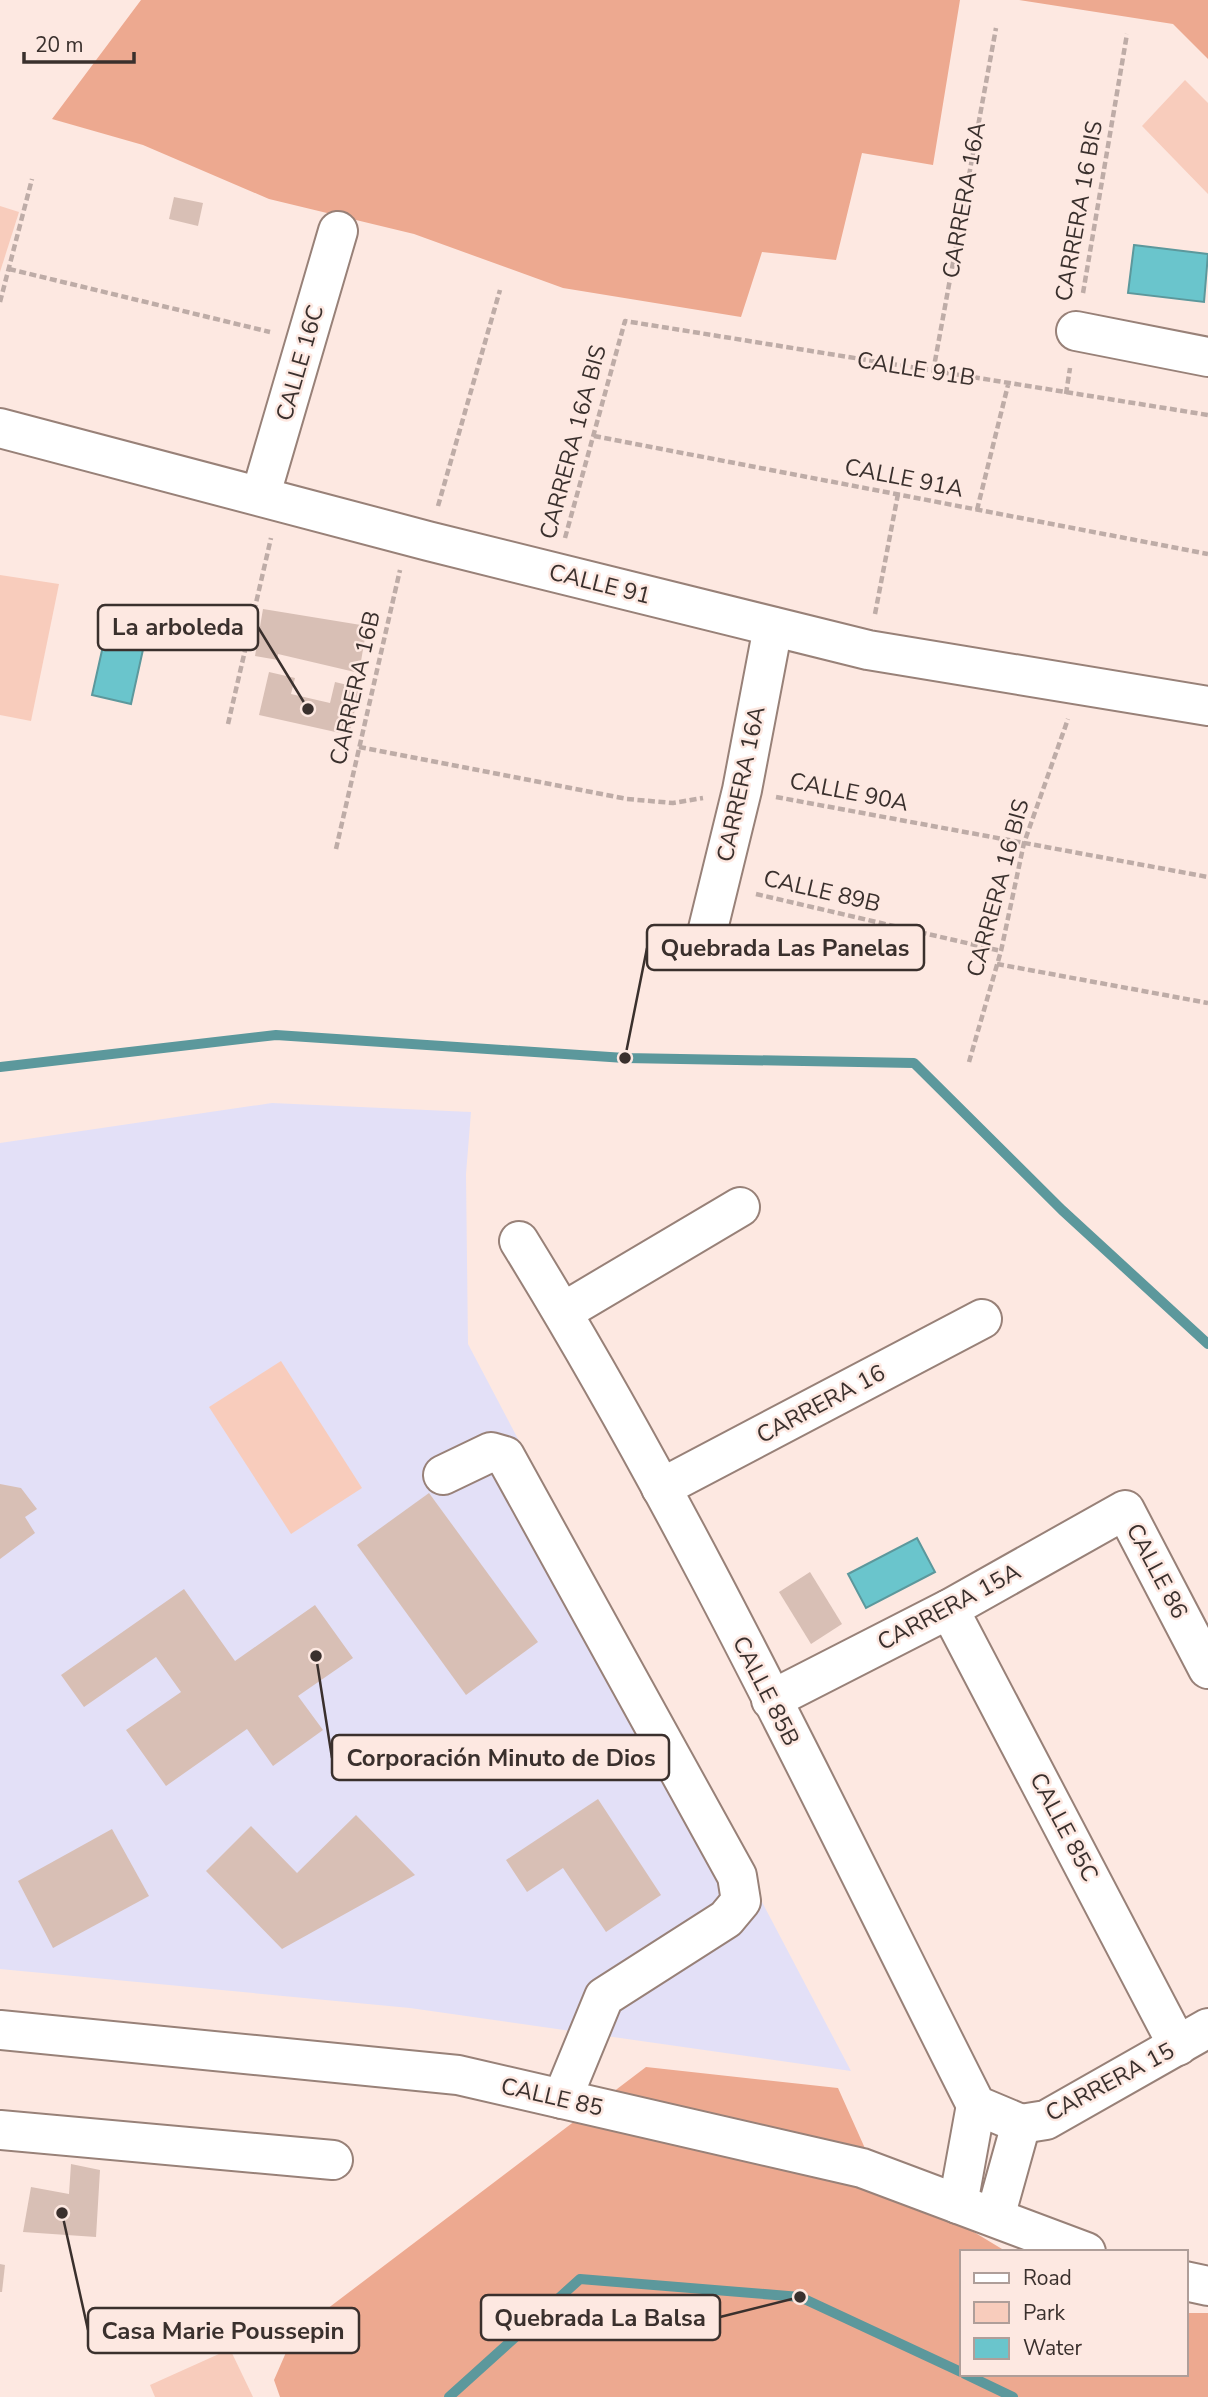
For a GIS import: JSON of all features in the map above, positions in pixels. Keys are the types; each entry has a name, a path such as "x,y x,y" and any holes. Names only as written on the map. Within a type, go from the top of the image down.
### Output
{"street":[{"name":"CALLE 16C","path":"271,497 338,231"},
{"path":"1076,331 1208,357"},
{"name":"CALLE 91","path":"0,428 271,497 418,538 868,650 1208,706"},
{"name":"CARRERA 16A","path":"705,941 742,790 773,627"},
{"path":"563,1312 740,1207"},
{"name":"CALLE 85B","path":"519,1241 563,1312 661,1488 976,2105"},
{"name":"CARRERA 16","path":"661,1488 982,1319"},
{"path":"443,1475 491,1452 505,1456 737,1876 741,1901 726,1919 604,1997 562,2099"},
{"name":"CARRERA 15A","path":"771,1700 949,1609 1125,1510"},
{"name":"CALLE 86","path":"1125,1510 1208,1669"},
{"name":"CALLE 85C","path":"949,1609 1193,2037"},
{"name":"CALLE 85","path":"0,2031 458,2075 862,2168 1081,2250"},
{"name":"CARRERA 15","path":"995,2217 1021,2124 1046,2120 1193,2037"},
{"path":"958,2204 976,2105 1021,2124"},
{"path":"0,2130 334,2160"},
{"path":"1187,2281 1208,2286"}],"path":[{"name":"CARRERA 16A","path":"933,372 996,29"},
{"name":"CARRERA 16 BIS","path":"1066,394 1127,34"},
{"path":"0,302 32,179"},
{"path":"9,269 308,342"},
{"name":"CARRERA 16B","path":"336,849 359,747 418,538 500,290"},
{"name":"CALLE 91B","path":"625,321 1008,385 1208,415"},
{"name":"CARRERA 16A BIS","path":"556,572 625,321"},
{"path":"977,510 1008,385"},
{"name":"CALLE 91A","path":"593,436 1208,554"},
{"path":"868,650 898,494"},
{"path":"228,724 271,497"},
{"name":"CARRERA 16 BIS","path":"969,1062 997,964 1024,843 1080,685"},
{"name":"CALLE 90A","path":"359,747 627,799 673,803 742,790 1208,877"},
{"name":"CALLE 89B","path":"718,885 1000,951"},
{"path":"997,964 1208,1003"}],"shaded area":[{"path":"141,0 960,0 933,165 862,153 836,260 762,252 741,317 563,288 414,234 269,199 143,145 52,119"},
{"path":"1019,0 1208,0 1208,59 1173,24"},
{"path":"272,1103 471,1112 466,1174 468,1344 851,2071 410,2008 0,1969 0,1143"},
{"path":"646,2067 838,2088 876,2173 1004,2250 960,2250 960,2376 1187,2376 1187,2313 1208,2313 1208,2397 280,2397 274,2380 294,2334"}],"green space":[{"path":"1185,80 1208,103 1208,194 1142,126"},
{"path":"0,206 19,212 0,272"},
{"path":"0,575 59,584 31,721 0,715"},
{"path":"281,1361 362,1488 291,1534 209,1407"},
{"path":"230,2349 253,2397 155,2397 150,2385"}],"water":[{"path":"1134,245 1208,254 1204,302 1128,293"},
{"path":"105,637 144,645 131,704 92,695"},
{"path":"917,1538 935,1572 866,1608 848,1574"}],"building":[{"path":"174,197 203,203 198,226 169,219"},
{"path":"263,609 367,626 359,673 278,654 278,660 255,656"},
{"path":"269,672 295,678 291,694 330,703 335,682 360,688 349,735 259,715"},
{"path":"0,1484 21,1488 37,1509 25,1517 35,1533 0,1559"},
{"path":"429,1493 538,1642 466,1695 357,1545"},
{"path":"810,1572 842,1624 811,1644 779,1592"},
{"path":"184,1589 235,1661 315,1605 353,1658 298,1696 323,1730 273,1766 247,1729 166,1786 126,1730 181,1692 156,1657 84,1707 61,1675"},
{"path":"598,1799 661,1895 606,1932 563,1868 527,1892 506,1860"},
{"path":"356,1815 415,1875 282,1949 206,1871 251,1826 297,1873"},
{"path":"112,1829 149,1896 53,1948 18,1881"},
{"path":"71,2164 100,2170 96,2237 23,2232 31,2187 69,2194"},
{"path":"0,2264 5,2265 2,2292 0,2292"}],"waterway":[{"path":"0,1067 276,1035 625,1058 914,1063 1062,1210 1208,1344"},
{"path":"449,2397 580,2279 800,2297 960,2372"},
{"path":"969,2376 1013,2397"}],"place":[{"name":"La arboleda","path":"308,709"},
{"name":"Quebrada Las Panelas","path":"625,1058"},
{"name":"Corporación Minuto de Dios","path":"316,1656"},
{"name":"Casa Marie Poussepin","path":"62,2213"},
{"name":"Quebrada La Balsa","path":"800,2297"}]}
